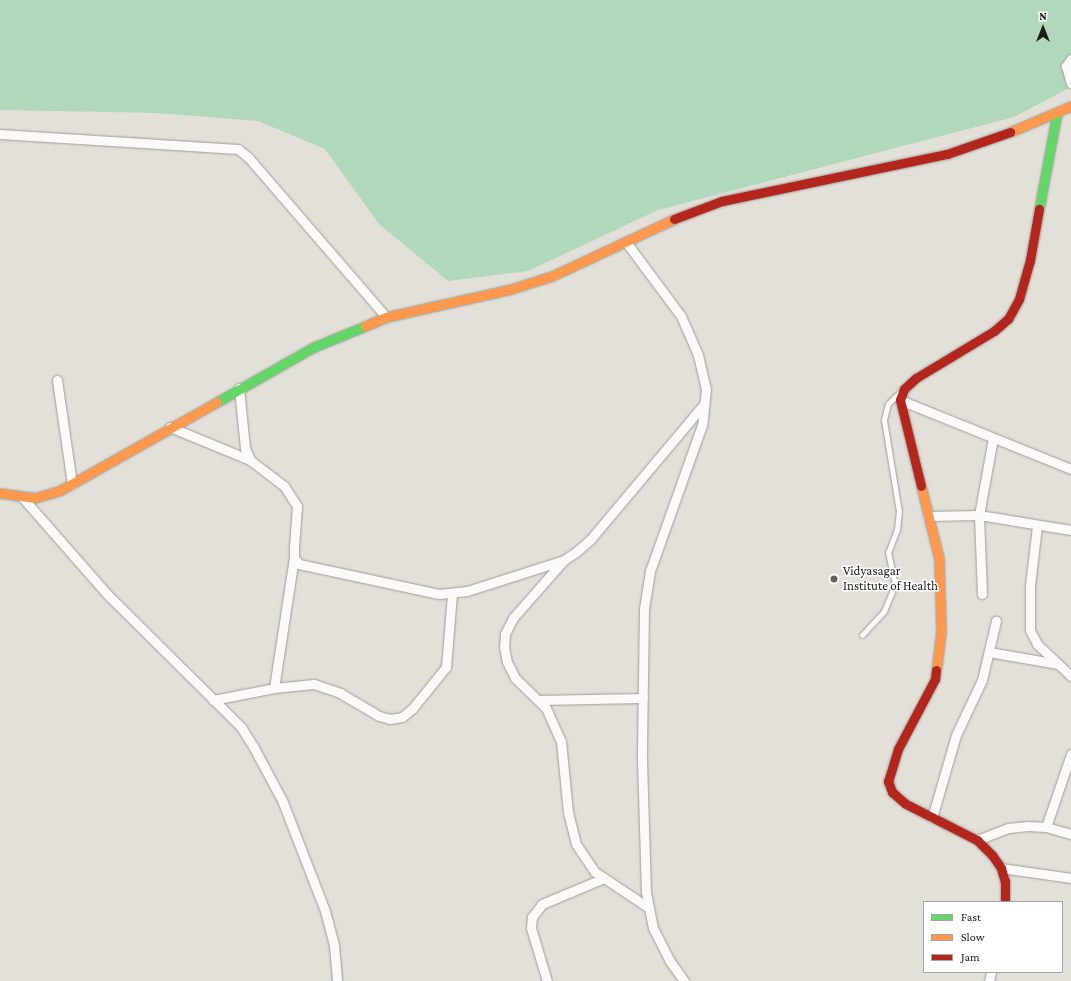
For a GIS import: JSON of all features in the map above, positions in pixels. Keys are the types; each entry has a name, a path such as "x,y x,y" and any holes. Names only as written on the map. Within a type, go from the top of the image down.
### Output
{"main road":[{"path":"0,493 34,498 59,491 314,347 386,317 511,289 552,276 689,212 722,200 947,154 984,143 1071,106"},
{"path":"1005,901 1004,882 1000,868 992,855 977,840 906,804 892,792 888,781 898,749 935,679 939,656 939,566 928,516 907,437 900,400 904,389 916,378 994,331 1008,319 1019,300 1030,260 1057,113"}],"street":[{"path":"1071,59 1066,66 1071,83"},
{"path":"0,134 238,149 248,157 386,317"},
{"path":"626,242 681,316 698,355 706,389 702,425 650,571 644,608 643,828 649,908 653,928 669,960 682,981"},
{"path":"57,380 72,484"},
{"path":"239,388 243,438 250,460"},
{"path":"900,400 1071,469"},
{"path":"649,908 604,878 584,858 570,830 561,741 546,708 515,678 507,662 504,647 505,634 514,618 564,560 590,540 704,404"},
{"path":"170,427 250,460 284,486 297,506 294,558 274,688"},
{"path":"982,594 979,515 993,438"},
{"path":"22,497 107,594 241,727 282,800 330,928 337,964 337,981"},
{"path":"928,516 979,515 1037,526 1071,530"},
{"path":"1037,526 1030,586 1030,630 1037,644 1071,676"},
{"path":"294,558 299,564 308,567 439,594 452,594 564,560"},
{"path":"213,700 274,688 314,684 328,687 380,716 390,719 402,717 436,681 446,666 452,594"},
{"path":"932,818 949,753 982,680 996,621"},
{"path":"989,652 1058,664"},
{"path":"538,700 643,698"},
{"path":"1046,828 1071,754"},
{"path":"977,840 1008,828 1046,828 1071,834"},
{"path":"1000,868 1071,878"},
{"path":"546,981 531,928 532,917 542,904 604,878"}],"lane":[{"path":"862,635 884,611 895,584 888,553 897,530 899,512 884,420 888,404 904,389"}],"green space":[{"path":"0,0 1071,0 1071,87 1014,117 658,210 528,271 448,281 379,224 325,149 258,121 156,113 0,110"}],"traffic: fast":[{"path":"1039,209 1057,113"},
{"path":"217,402 314,347 365,326"}],"traffic: slow":[{"path":"1010,132 1071,106"},
{"path":"365,326 386,317 511,289 552,276 674,219"},
{"path":"0,493 34,498 59,491 217,402"},
{"path":"921,486 939,559 941,632 936,670"}],"traffic: jam":[{"path":"674,219 722,201 947,154 1010,132"},
{"path":"921,486 900,400 904,389 916,378 994,331 1008,319 1019,299 1030,260 1039,209"},
{"path":"936,670 935,679 898,749 888,781 892,792 906,804 977,840 992,855 1001,868 1005,882 1005,901"}],"place":[{"name":"Vidyasagar Institute of Health","path":"834,579"}]}
